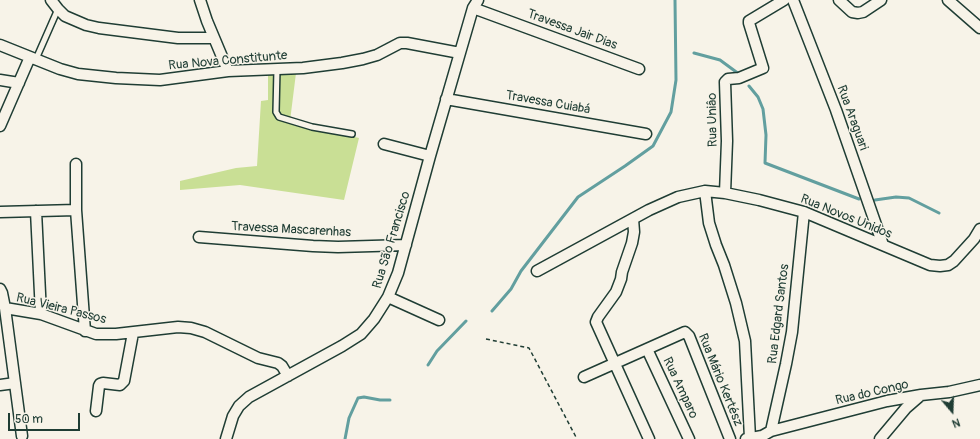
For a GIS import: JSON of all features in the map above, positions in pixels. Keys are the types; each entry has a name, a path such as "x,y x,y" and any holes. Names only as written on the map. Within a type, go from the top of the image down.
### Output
{"street":[{"path":"51,0 65,16 99,28 178,38 214,38"},
{"path":"200,0 228,71"},
{"name":"Rua Uniâo","path":"725,194 727,141 725,82 728,79 739,78 763,68 749,21 784,0"},
{"name":"Rua Araguari","path":"793,0 836,110 883,245"},
{"path":"839,0 852,12 858,13 863,12 881,0"},
{"path":"948,0 980,28"},
{"name":"Rua São Francisco","path":"226,439 233,416 239,406 249,397 361,334 374,319 388,297 398,274 446,99 475,4"},
{"name":"Travessa Jair Dias","path":"475,4 639,69"},
{"name":"Rua Nova Constitunte","path":"0,45 32,59 78,74 123,79 160,80 228,71 311,67 363,59 400,43 460,52"},
{"path":"0,126 19,83 32,59"},
{"path":"0,80 19,83"},
{"name":"Travessa Cuiabá","path":"446,99 646,134"},
{"path":"384,144 430,156"},
{"path":"76,164 76,210 85,331"},
{"path":"705,191 709,223 736,303 745,341 748,439"},
{"name":"Rua Novos Unidos","path":"536,271 649,210 678,197 705,191 725,194 804,212 930,265 948,265 954,261 974,239 980,229"},
{"path":"0,212 76,210"},
{"path":"36,211 41,314"},
{"name":"Rua Edgard Santos","path":"764,436 786,364 792,332 804,212"},
{"path":"633,219 634,232 632,243 621,279 616,292 596,320 597,327 649,439"},
{"name":"Travessa Mascarenhas","path":"199,236 313,246 406,245"},
{"path":"0,289 5,308 4,336 15,383 22,436"},
{"path":"388,297 439,320"},
{"name":"Rua Vieira Passos","path":"5,308 41,314 85,331 104,335 178,327 190,328 205,332 258,358 278,363 282,366 288,376"},
{"name":"Rua Mário Kertész","path":"647,349 685,332 689,336 730,439"},
{"path":"96,411 99,386 103,383 120,385 124,382 133,333"},
{"path":"584,377 647,349"},
{"name":"Rua Amparo","path":"647,349 689,439"},
{"path":"0,385 15,383"},
{"name":"Rua do Congo","path":"748,439 764,436 864,406 921,395 949,392 980,385"},
{"path":"880,439 906,408 921,395"}],"lane":[{"path":"32,59 58,9"},
{"path":"276,69 276,112 279,117 312,128 352,134"}],"path":[{"path":"486,339 529,348 577,439"}],"green space":[{"path":"296,73 290,121 359,138 344,200 240,185 180,190 180,181 236,168 257,166 261,101 268,100 268,74"}],"waterway":[{"path":"492,311 511,289 521,271 578,197 653,146 671,112 676,80 675,0"},
{"path":"694,53 720,60 739,74"},
{"path":"749,86 758,97 763,109 766,135 765,163 859,199"},
{"path":"875,200 896,197 909,198 939,213"},
{"path":"428,365 437,351 466,321"},
{"path":"345,439 349,418 358,398 364,397 390,400"}]}
